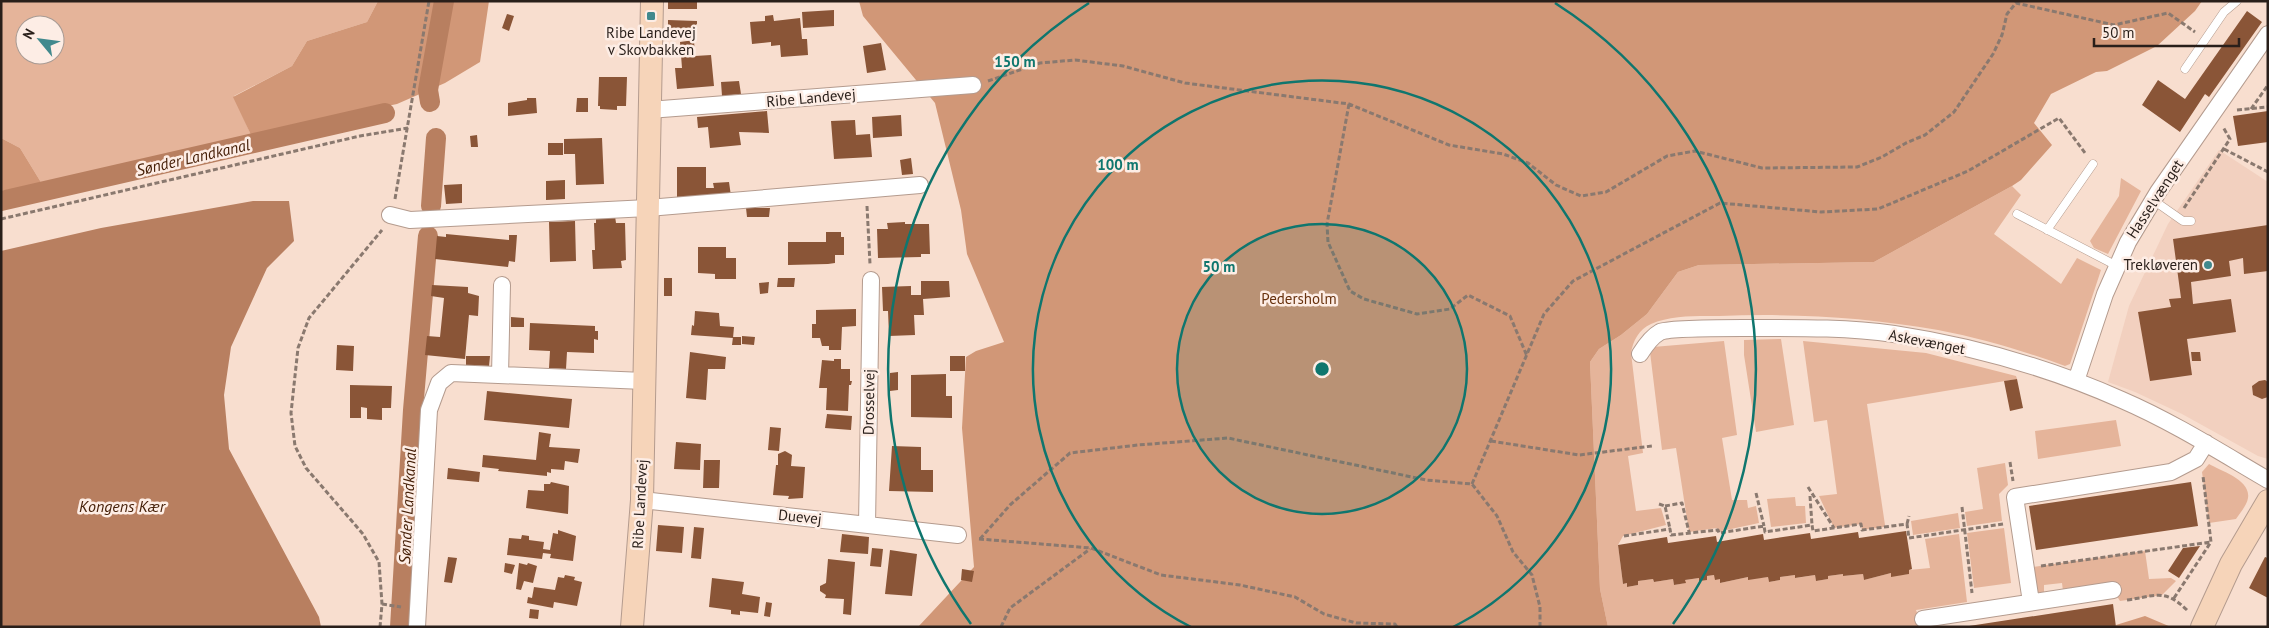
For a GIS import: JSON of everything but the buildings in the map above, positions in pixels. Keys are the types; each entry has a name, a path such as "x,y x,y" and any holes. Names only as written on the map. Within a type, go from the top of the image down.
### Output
{"main road":[{"name":"Ribe Landevej","path":"632,627 642,500 652,1"},
{"path":"2202,626 2231,564 2268,501"}],"street":[{"name":"Hasselvænget","path":"2076,381 2105,294 2128,242 2156,196 2268,34"},
{"name":"Ribe Landevej","path":"649,110 973,85"},
{"path":"390,215 410,220 648,208 920,185"},
{"name":"Drosselvej","path":"867,525 870,280"},
{"path":"500,375 502,285"},
{"name":"Askevænget","path":"1640,354 1647,342 1661,332 1733,328 1839,329 1893,334 1942,343 2014,361 2076,381 2122,400 2206,443 2268,480"},
{"path":"417,627 429,410 438,383 451,373 644,381"},
{"path":"2030,602 2015,497 2171,472 2196,459 2206,443"},
{"name":"Duevej","path":"642,500 958,535"},
{"path":"1923,619 2113,590"}],"lane":[{"path":"2185,69 2224,12 2237,1"},
{"path":"2048,230 2093,164"},
{"path":"2156,196 2183,221 2191,221"},
{"path":"2017,214 2117,266"}],"path":[{"path":"380,627 382,604 379,562 363,534 306,468 295,446 291,414 298,348 310,318 381,231 394,204 428,1"},
{"path":"973,85 1007,76 1040,63 1075,60 1123,66 1185,83 1348,104 1449,145 1503,154 1528,163 1556,184 1581,196 1606,192 1667,156 1695,152 1762,168 1857,167 1882,157 1906,143 1925,135 1954,112 1993,54 2002,35 2007,14 2016,3 2114,25 2168,13 2205,39"},
{"path":"2250,110 2268,85"},
{"path":"1348,104 1327,224 1328,242 1350,291 1364,299 1417,314 1450,309 1468,295 1510,316 1527,356"},
{"path":"2156,196 2184,208 2230,139 2214,111 2250,110 2268,107"},
{"path":"1472,484 1492,441 1544,314 1572,281 1720,203 1822,212 1878,209 1968,172 2059,118 2093,164"},
{"path":"1,219 360,136 408,128"},
{"path":"2224,149 2268,172"},
{"path":"866,189 870,280"},
{"path":"980,539 1010,505 1070,453 1138,444 1228,438 1426,480 1472,484 1497,516 1513,552 1532,575 1540,608 1540,627"},
{"path":"1492,441 1579,455 1652,446"},
{"path":"2174,598 2211,542 2202,472 2196,459"},
{"path":"1808,487 1834,528"},
{"path":"1756,493 1765,532 1812,525"},
{"path":"1810,496 1813,531 1861,524 1862,530 1907,524"},
{"path":"1659,504 1664,506 1682,503 1689,532"},
{"path":"1664,506 1671,534 1718,530 1719,533 1764,526"},
{"path":"1962,507 1974,611"},
{"path":"1909,516 1907,524 1909,538 2019,522"},
{"path":"1624,536 1670,529"},
{"path":"958,535 980,539 1091,548 1161,575 1240,585 1295,597 1324,614 1356,623 1395,624 1397,627"},
{"path":"2026,568 2211,542"},
{"path":"1001,627 1010,608 1091,548"},
{"path":"2113,590 2120,601 2162,595 2174,598 2202,626"},
{"path":"382,604 397,606"}],"shaded area":[{"path":"1,1 378,1 367,22 307,41 292,66 234,96 251,135 42,184 20,148 1,138"},
{"name":"Trekløveren","path":"2219,150 2268,182 2268,459 2258,456 2182,414 2135,392 2108,382 2129,306 2168,224"},
{"path":"2121,178 2141,191 2108,254 2094,248 2090,241 2119,196"},
{"path":"2012,186 2021,195 1994,234 2061,284 2077,258 2101,270 2070,364 2065,366 2002,345 1938,330 1856,319 1801,316 1694,316 1667,319 1651,324 1643,329 1633,344 1631,353 1643,453 1628,456 1636,511 1661,508 1666,525 1623,536 1618,545 1623,584 1627,583 1627,587 1638,585 1638,581 1653,579 1654,582 1673,579 1674,585 1685,583 1685,580 1699,578 1707,580 1707,576 1714,575 1720,579 1720,583 1748,577 1748,579 1768,577 1769,582 1780,580 1780,577 1795,575 1796,578 1815,575 1816,581 1828,579 1828,576 1843,574 1843,576 1863,574 1864,580 1891,573 1891,576 1909,574 1909,570 1930,568 1925,539 1959,534 1967,602 1916,610 1922,627 1608,627 1600,589 1590,362 1599,349 1621,335 1647,314 1678,272 1699,265 1874,262"},
{"path":"1781,339 1794,425 1756,432 1744,355 1744,340"},
{"path":"1724,341 1737,435 1722,438 1732,500 1747,500 1748,508 1756,506 1759,523 1717,532 1717,528 1689,532 1676,448 1662,450 1650,352 1653,347"},
{"path":"1803,341 1926,353 2016,376 2017,379 1867,404 1885,525 1884,527 1862,530 1861,524 1834,528 1819,496 1837,494 1827,420 1814,422"},
{"path":"2116,420 2121,446 2038,459 2035,431"},
{"path":"2005,463 2008,485 1999,494 2002,521 1967,526 1965,512 1983,509 1977,468"},
{"path":"2209,464 2240,481 2248,492 2246,503 2236,519 2209,523 2202,472"},
{"path":"1795,497 1796,506 1805,506 1806,523 1771,527 1767,499"},
{"path":"1958,513 1960,528 1913,535 1911,521"},
{"path":"2004,528 2011,583 1974,588 1967,533"},
{"path":"2145,551 2149,579 2171,578 2176,581 2162,595 2120,601 2113,590 2063,591 2062,583 2044,585 2044,592 2037,592 2033,567"}],"green space":[{"path":"378,1 489,1 480,62 445,83 397,104 251,135 233,97 292,66 307,41 367,22"},
{"name":"Pedersholm","path":"859,1 2202,1 2195,11 2157,46 2107,71 2096,72 2051,94 2034,123 2052,145 2021,180 2012,186 1874,262 1699,265 1678,272 1647,314 1621,335 1599,349 1590,362 1600,589 1608,627 918,627 974,567 962,428 966,357 976,351 1004,342 967,254 961,210 935,103 863,16"},
{"path":"1,138 20,148 42,184 1,191"},
{"path":"2145,616 2171,627 2116,627 2116,625"}],"water":[{"name":"Kongens Kær","path":"253,201 289,201 294,241 267,268 231,347 224,395 229,449 319,617 321,627 1,627 1,251 101,228"}],"waterway":[{"path":"430,102 428,90 444,1"},
{"name":"Sønder Landkanal","path":"1,201 385,113"},
{"name":"Sønder Landkanal","path":"431,206 436,138"},
{"name":"Sønder Landkanal","path":"400,627 413,410 428,236"}],"place":[{"name":"Ribe Landevej v Skovbakken","path":"651,16"},
{"name":"Trekløveren","path":"2208,265"}]}
